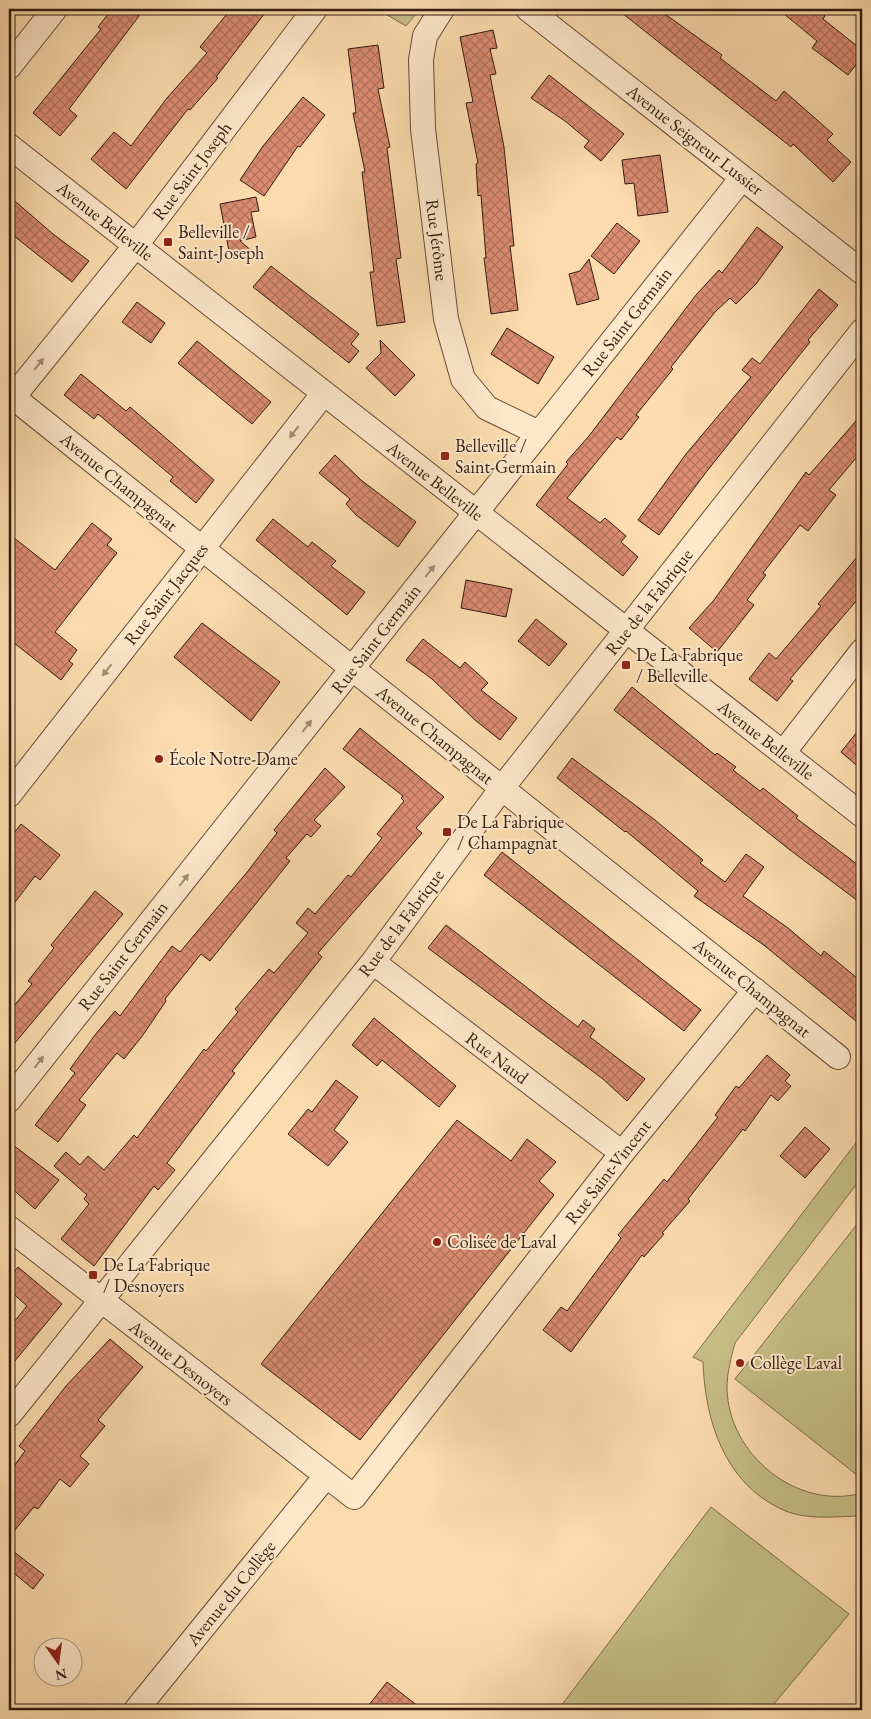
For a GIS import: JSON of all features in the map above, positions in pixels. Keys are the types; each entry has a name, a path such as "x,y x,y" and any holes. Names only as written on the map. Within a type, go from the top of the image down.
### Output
{"street":[{"path":"9,67 55,9"},
{"name":"Rue Saint Joseph","path":"10,398 136,245 315,9"},
{"name":"Rue Jérôme","path":"442,9 425,36 421,60 423,129 446,319 463,379 487,408 539,433"},
{"name":"Avenue Seigneur Lussier","path":"528,9 862,272"},
{"name":"Avenue Belleville","path":"9,146 862,815"},
{"name":"Rue Saint Germain","path":"9,1100 742,178"},
{"name":"Rue de la Fabrique","path":"9,1415 100,1299 373,962 502,788 862,331"},
{"name":"Rue Saint Jacques","path":"9,795 324,393"},
{"name":"Avenue Champagnat","path":"10,398 352,668 838,1057"},
{"path":"783,753 862,650"},
{"name":"Rue Naud","path":"373,962 622,1154"},
{"name":"Rue Saint-Vincent","path":"354,1497 622,1154 755,990"},
{"name":"Avenue Desnoyers","path":"9,1228 354,1497"},
{"name":"Avenue du Collège","path":"136,1710 326,1476"}],"shaded area":[{"path":"377,9 420,9 406,26"},
{"path":"862,1135 862,1177 735,1343 728,1371 727,1388 730,1412 740,1435 753,1455 771,1472 791,1485 814,1494 838,1496 862,1493 862,1514 828,1517 799,1515 781,1509 761,1497 745,1483 732,1466 721,1447 708,1406 703,1362 693,1357"},
{"path":"862,1218 862,1479 735,1379"},
{"path":"711,1507 849,1614 769,1710 558,1710"}],"building":[{"path":"112,9 130,9 139,16 69,109 77,116 60,136 33,113 101,29 98,27"},
{"path":"231,9 268,9 216,77 218,78 190,110 188,109 126,189 91,159 114,132 131,146 167,98 207,53 200,47"},
{"path":"617,9 658,9 722,55 720,58 776,101 784,91 833,134 827,140 851,162 833,182 793,144 791,147"},
{"path":"778,9 816,9 825,16 823,19 862,50 862,57 848,75 812,48 817,41"},
{"path":"493,30 497,48 490,49 496,74 490,75 504,147 514,246 510,246 518,310 491,314 484,258 486,258 481,195 478,196 476,164 478,163 466,103 473,102 460,37"},
{"path":"378,45 384,88 378,89 390,147 387,148 401,258 396,259 405,322 377,326 370,272 374,272 362,172 365,172 353,113 356,113 348,49"},
{"path":"549,75 624,134 601,161 584,147 589,141 565,121 531,98"},
{"path":"303,97 325,115 300,147 298,146 264,196 240,180 263,146"},
{"path":"660,155 668,212 638,216 634,183 625,184 622,160"},
{"path":"9,196 53,234 89,261 72,282 9,232"},
{"path":"256,197 259,211 251,212 256,237 240,241 253,252 230,256 220,204"},
{"path":"617,223 640,241 614,274 591,256"},
{"path":"757,227 783,247 756,284 736,304 730,298 715,312 671,367 673,369 636,415 639,417 621,440 617,437 567,498 600,523 605,518 626,536 621,542 638,557 623,576 536,505 568,464 566,462 589,436 696,295 719,270 722,273"},
{"path":"589,259 599,299 577,305 569,274 580,271"},
{"path":"271,266 359,334 351,344 359,351 349,363 253,287"},
{"path":"819,289 838,305 808,340 810,342 707,471 659,535 638,520 686,454 751,377 742,370 752,358 760,364"},
{"path":"137,302 165,323 151,343 122,322"},
{"path":"507,328 554,357 538,384 491,354"},
{"path":"380,340 415,375 395,396 366,368 381,353"},
{"path":"197,341 271,402 252,424 178,363"},
{"path":"81,374 126,411 130,407 214,480 196,503 170,481 173,477 98,414 94,419 64,395"},
{"path":"862,414 862,451 829,490 836,495 808,531 800,525 763,573 766,575 747,600 754,605 717,652 689,628 714,600 806,472 809,475"},
{"path":"335,455 361,480 416,522 398,547 356,515 346,504 350,499 319,473"},
{"path":"273,519 308,547 312,542 336,561 331,566 365,592 347,615 256,540"},
{"path":"92,523 112,539 107,545 117,553 55,632 77,650 69,661 73,664 61,680 9,639 9,534 55,570"},
{"path":"862,551 862,594 790,679 793,681 777,701 749,679 769,653 776,659 821,606 818,604"},
{"path":"466,580 512,589 506,617 461,608"},
{"path":"536,619 567,644 549,666 518,641"},
{"path":"202,623 280,682 251,721 174,657"},
{"path":"423,639 460,668 465,662 488,683 481,690 517,718 500,740 475,720 432,679 406,660"},
{"path":"632,687 715,755 717,753 736,767 733,770 760,791 763,788 798,816 796,818 862,868 862,904 790,850 614,710"},
{"path":"862,726 862,770 841,752"},
{"path":"360,728 444,797 416,828 422,833 318,953 322,957 232,1071 235,1073 167,1163 175,1170 158,1190 154,1186 94,1266 61,1239 89,1204 84,1199 87,1195 54,1166 66,1152 80,1165 88,1156 104,1170 134,1135 137,1138 204,1049 206,1051 238,1012 235,1009 269,969 274,973 308,933 296,923 308,908 315,914 348,875 351,877 382,838 377,834 404,801 401,798 403,796 343,749"},
{"path":"572,758 655,820 703,860 700,863 725,882 746,854 764,867 743,896 788,928 821,956 824,951 862,982 862,1026 765,946 694,896 698,891 626,831 557,778"},
{"path":"325,768 345,787 314,820 321,826 311,837 307,834 286,858 290,861 210,961 201,954 165,999 166,1001 143,1035 124,1059 117,1053 79,1100 86,1105 58,1142 35,1125 75,1073 70,1069 95,1035 115,1011 120,1016 172,946 180,952 248,871 277,833 274,830"},
{"path":"21,824 60,855 40,880 35,876 9,910 9,839"},
{"path":"502,852 701,1010 684,1031 484,875"},
{"path":"95,891 123,914 9,1050 9,1012 32,984 28,981 54,948 51,945"},
{"path":"446,925 578,1027 583,1020 595,1029 590,1037 645,1079 627,1101 603,1079 428,948"},
{"path":"374,1018 456,1086 439,1107 382,1060 377,1066 352,1045"},
{"path":"767,1055 790,1075 785,1081 791,1086 778,1101 771,1095 745,1131 743,1129 688,1199 690,1201 662,1233 664,1234 644,1257 642,1255 571,1352 543,1330 561,1307 567,1311 621,1238 618,1235 664,1179 667,1182 718,1117 715,1115 736,1086 739,1088"},
{"path":"336,1080 358,1097 334,1130 348,1142 328,1166 288,1134 308,1109 312,1112"},
{"name":"Colisée de Laval","path":"457,1120 511,1161 527,1139 556,1162 539,1181 554,1195 360,1440 261,1364"},
{"path":"805,1127 830,1149 805,1178 780,1156"},
{"path":"9,1142 59,1180 35,1209 9,1186"},
{"path":"18,1267 62,1304 9,1368 9,1328 27,1306 9,1290 9,1279"},
{"path":"110,1339 143,1367 98,1420 105,1426 80,1456 89,1464 70,1487 60,1479 38,1509 34,1507 9,1537 9,1473 25,1451 19,1446 66,1386"},
{"path":"9,1548 44,1575 33,1589 9,1569"},
{"path":"387,1682 423,1710 365,1710"}],"place":[{"name":"Belleville / Saint-Joseph","path":"168,242"},
{"name":"Belleville / Saint-Germain","path":"445,456"},
{"name":"De La Fabrique / Belleville","path":"626,665"},
{"name":"École Notre-Dame","path":"159,759"},
{"name":"De La Fabrique / Champagnat","path":"447,832"},
{"name":"Colisée de Laval","path":"437,1242"},
{"name":"De La Fabrique / Desnoyers","path":"93,1275"},
{"name":"Collège Laval","path":"740,1363"}]}
